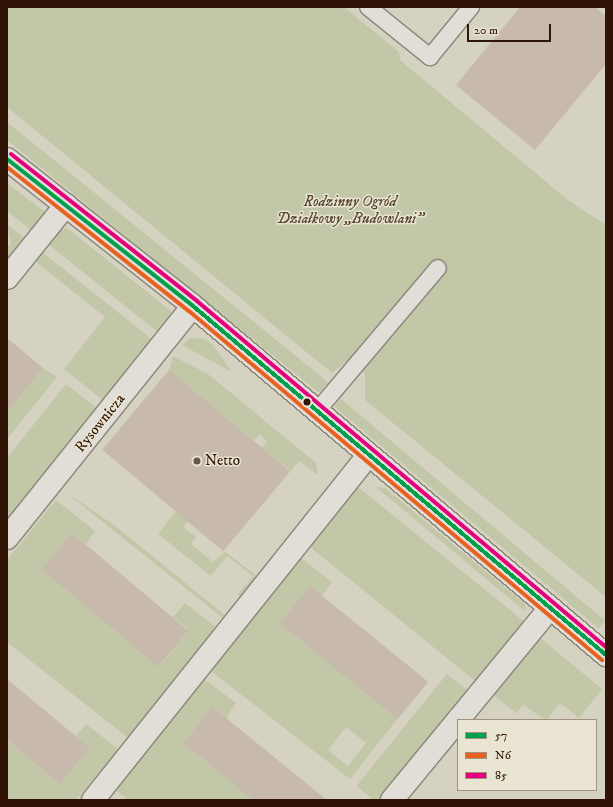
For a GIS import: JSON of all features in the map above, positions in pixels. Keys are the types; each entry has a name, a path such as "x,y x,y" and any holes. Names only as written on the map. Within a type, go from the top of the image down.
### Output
{"street":[{"path":"7,159 66,204 193,306 368,456 606,654"},
{"path":"7,278 66,204"},
{"name":"Rysownicza","path":"7,538 193,306"},
{"path":"93,800 368,456"},
{"path":"459,719 550,608"},
{"path":"392,800 457,721"}],"lane":[{"path":"368,7 430,57 471,7"},
{"path":"317,411 438,268"}],"green space":[{"name":"Rodzinny Ogród Działkowy „Budowlani”","path":"7,7 344,7 399,52 400,60 568,200 606,225 606,597 365,400 365,374 348,360 332,373 7,107"},
{"path":"7,122 328,382 319,393 7,140"},
{"path":"7,183 45,212 33,232 7,211"},
{"path":"7,224 27,240 7,264 7,248 11,243"},
{"path":"67,228 171,311 171,318 159,333 48,244 58,231"},
{"path":"42,252 153,340 104,401 64,369 105,317 35,261"},
{"path":"190,338 205,339 213,345 232,372 182,345"},
{"path":"173,356 208,374 316,463 318,475 299,461 291,471 262,448 267,441 259,434 254,441 169,371"},
{"path":"43,368 57,377 7,439 7,412"},
{"path":"66,384 99,410 7,524 7,458"},
{"path":"341,399 605,621 599,628 335,407"},
{"path":"358,487 524,622 476,682 310,547"},
{"path":"376,487 385,488 525,604 526,612"},
{"path":"64,491 114,525 226,616 224,619"},
{"path":"56,500 95,531 86,544 72,533 43,568 160,666 189,630 173,617 185,603 217,628 128,738 7,642 7,560"},
{"path":"176,511 188,521 183,527 196,537 191,544 213,562 225,552 258,577 242,602 238,594 253,576 227,556 211,576 158,534"},
{"path":"301,558 332,582 322,596 310,587 280,623 398,718 350,779 211,671","holes":["346,727 366,743 348,766 328,750"]},
{"path":"538,636 602,689 579,718 560,703 547,719 523,705 516,713 491,693"},
{"path":"447,674 467,690 378,800 374,800 356,786"},
{"path":"204,679 236,703 226,718 212,707 183,743 253,800 128,800 116,790"},
{"path":"86,724 118,749 76,800 7,800 7,740 60,784 90,748 76,736"}],"building":[{"path":"520,7 595,7 606,16 606,64 535,150 456,85"},
{"path":"7,338 43,368 7,412"},
{"name":"Netto","path":"169,370 290,472 223,551 102,450"},
{"path":"72,533 188,631 158,667 42,569"},
{"path":"310,586 428,682 398,719 280,623"},
{"path":"7,679 90,748 60,784 7,740"},
{"path":"212,707 327,800 253,800 183,743"}],"transit line":[{"name":"85","path":"11,154 197,301 606,647"},
{"name":"57","path":"7,159 193,306 606,655"},
{"name":"N6","path":"7,167 189,311 602,660"}],"place":[{"name":"Netto","path":"197,461"}]}
